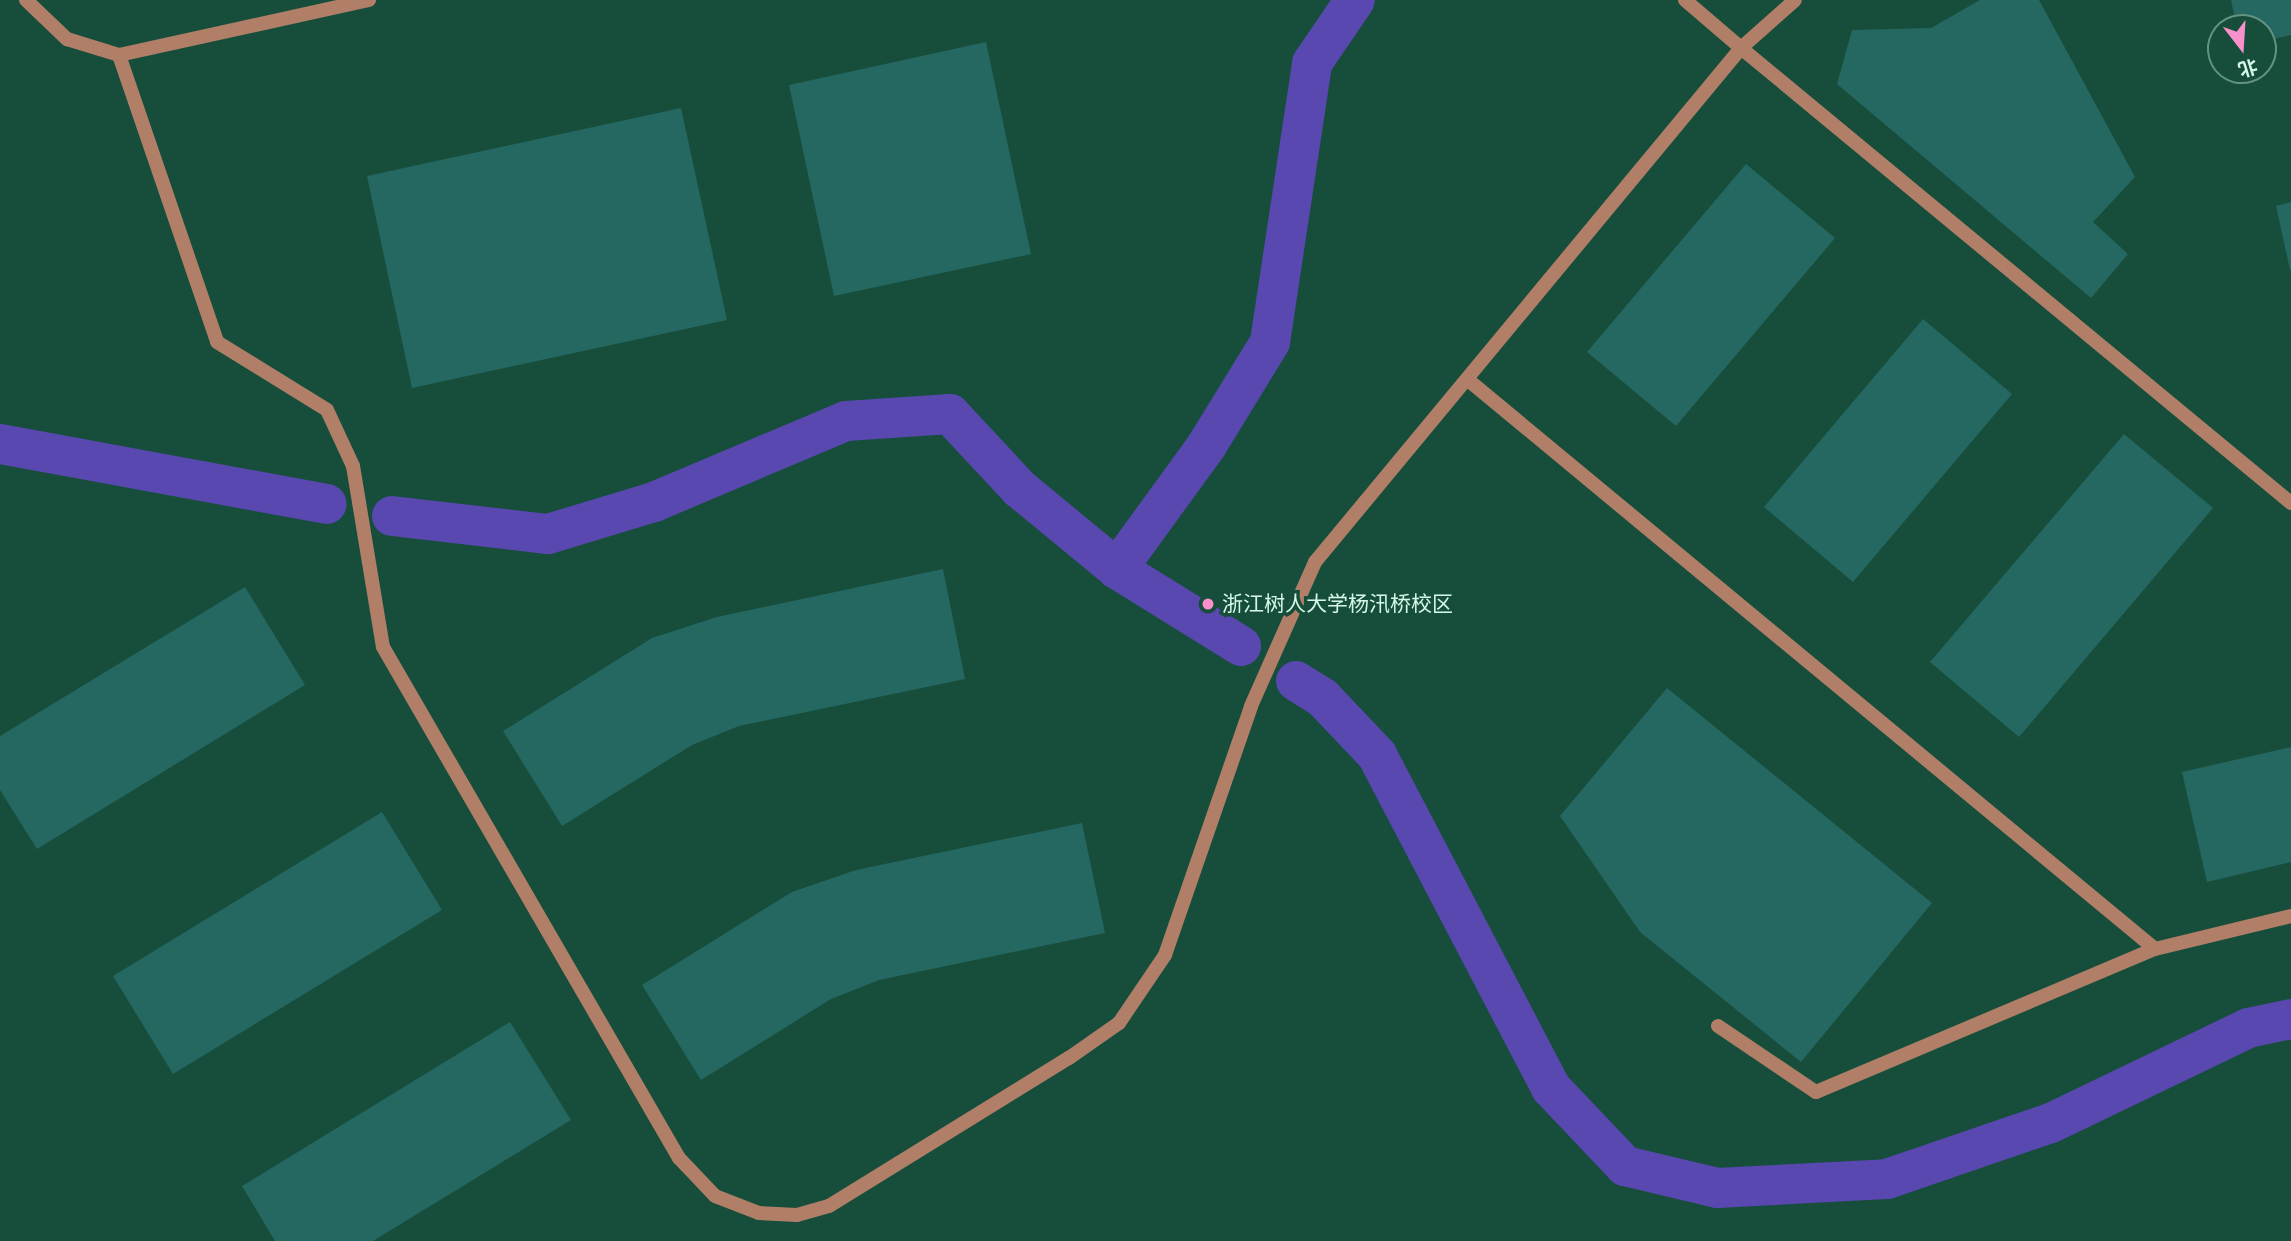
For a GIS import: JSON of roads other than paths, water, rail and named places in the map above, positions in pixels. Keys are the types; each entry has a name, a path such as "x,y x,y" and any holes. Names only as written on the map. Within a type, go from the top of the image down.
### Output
{"street":[{"path":"26,0 67,39 119,55 369,0"},
{"path":"1685,0 2291,503"},
{"path":"119,55 216,342 327,410 353,466 383,647 679,1158 715,1196 759,1213 797,1214 828,1206 1069,1058 1119,1023 1165,956 1251,706 1315,562 1741,48 1795,0"},
{"path":"1466,379 2155,949"},
{"path":"1718,1026 1816,1092 2155,949 2291,916"}],"waterway":[{"path":"1117,569 1207,445 1270,342 1312,63 1355,0"},
{"path":"392,516 548,534 654,502 846,421 950,414 1020,489 1117,569 1241,646"},
{"path":"0,444 327,504"},
{"path":"1296,681 1322,697 1377,755 1551,1088 1625,1166 1717,1188 1887,1179 2051,1123 2248,1028 2291,1019"}],"place":[{"name":"浙江树人大学杨汛桥校区","path":"1208,604"}]}
